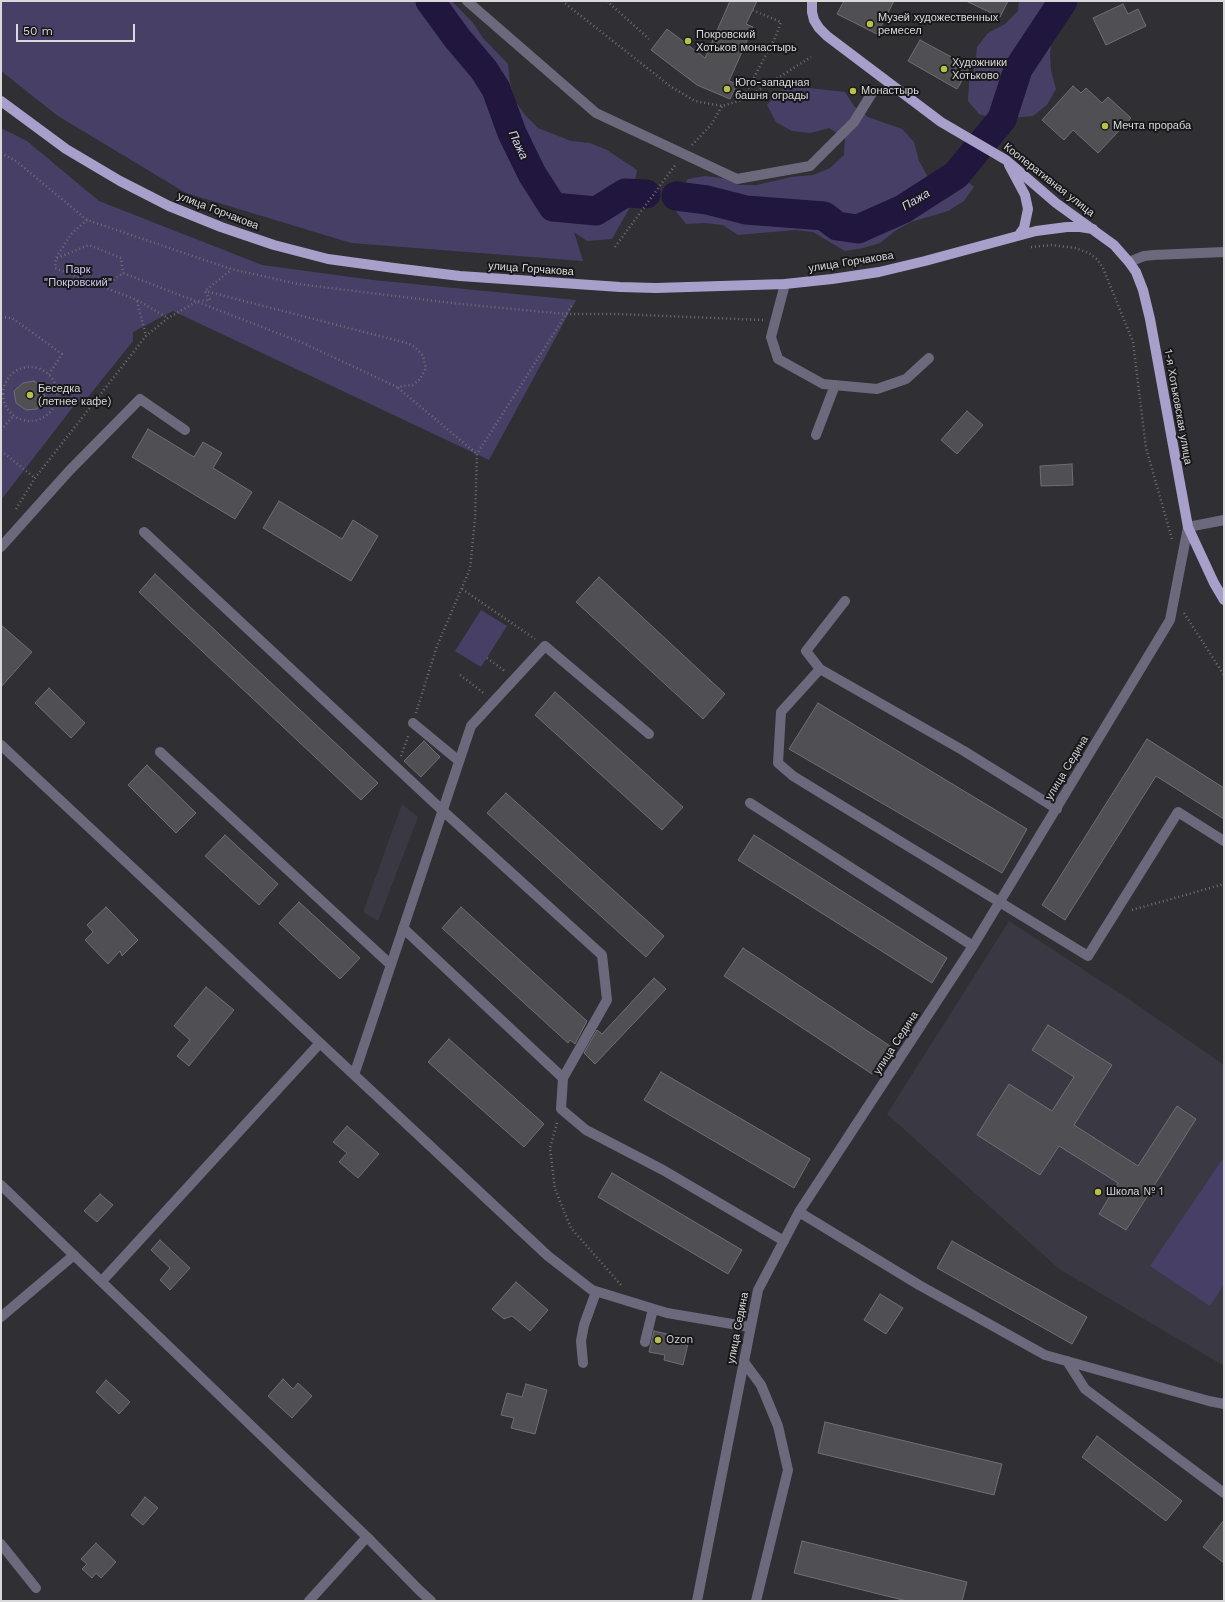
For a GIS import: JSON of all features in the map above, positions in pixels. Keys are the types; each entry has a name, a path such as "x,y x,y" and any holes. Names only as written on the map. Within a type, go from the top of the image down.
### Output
{"main road":[{"name":"Кооперативная улица","path":"812,1 814,20 818,28 827,36 947,126 1006,160 1056,203 1093,229"},
{"name":"улица Горчакова","path":"1,101 66,149 120,181 169,206 221,227 274,245 328,259 460,276 587,286 656,288 785,284 878,272 1019,235 1067,227 1093,229"},
{"path":"1006,160 1023,190 1028,209 1024,228 1019,235"},
{"name":"1-я Хотьковская улица","path":"1093,229 1114,245 1129,262 1136,272 1143,290 1150,319 1188,527 1214,584 1224,600"}],"street":[{"path":"467,1 596,112 666,147 737,179 810,166 854,122 872,93"},
{"path":"1129,262 1149,256 1224,252"},
{"path":"785,284 771,337 778,359 823,384 877,388 906,379 929,358"},
{"path":"816,435 835,385"},
{"path":"1,547 69,471 140,399 185,430"},
{"path":"1188,527 1224,520"},
{"name":"улица Седина","path":"697,1601 758,1290 799,1212 973,946 1170,620 1188,527"},
{"path":"144,532 442,810 602,955 607,1000 563,1078 560,1108 586,1130 663,1170 784,1241"},
{"path":"845,601 806,651 820,669 964,751 1057,809"},
{"path":"354,1074 471,726 545,646 649,734"},
{"path":"820,669 781,712 778,763 794,776 1088,956 1178,812 1224,841"},
{"path":"413,723 459,761"},
{"path":"1,745 548,1256 596,1292 667,1313 750,1327"},
{"path":"160,752 391,965"},
{"path":"750,803 973,946"},
{"path":"403,928 563,1078"},
{"path":"102,1281 320,1044"},
{"path":"1,1185 367,1537 418,1590 431,1601"},
{"path":"799,1212 933,1293 1045,1355 1224,1404"},
{"path":"1,1317 74,1255"},
{"path":"583,1363 581,1341 584,1325 596,1292"},
{"path":"645,1342 653,1309"},
{"path":"1067,1361 1085,1389 1224,1493"},
{"path":"744,1362 762,1385 778,1426 788,1470 756,1601"},
{"path":"309,1601 367,1537"},
{"path":"1,1544 36,1588"}],"path":[{"path":"562,1 670,86 695,101 722,106 742,100 811,57"},
{"path":"607,1 649,39"},
{"path":"742,100 776,36 781,22 752,10"},
{"path":"616,247 684,154 711,125 722,106"},
{"path":"1,154 16,161 87,220 231,269 298,284 460,304 566,314 618,314 775,320"},
{"path":"87,220 70,234 56,258 55,268 137,300 168,318"},
{"path":"56,258 89,245 121,258 123,274"},
{"path":"1027,248 1052,245 1075,248 1089,252 1097,259 1103,268 1133,342 1146,448 1173,546"},
{"path":"205,291 231,269"},
{"path":"104,287 123,274"},
{"path":"123,274 304,343 397,387 477,454"},
{"path":"12,516 35,478 146,336 168,318 198,302 210,300 205,291"},
{"path":"205,291 406,343 415,347 423,356 426,368 420,379 413,386 397,387"},
{"path":"137,300 146,336"},
{"path":"397,768 437,646 470,569 475,519 477,454 572,305"},
{"path":"1,317 12,318 62,354 49,374"},
{"path":"32,366 49,374 56,386 56,402 50,412 39,420 27,421 14,416 3,401 4,384 9,375 20,368 32,366"},
{"path":"1,430 14,416"},
{"path":"1,451 35,478"},
{"path":"462,589 545,646"},
{"path":"1175,598 1224,675"},
{"path":"487,658 516,679"},
{"path":"460,674 495,701"},
{"path":"1113,916 1224,884"},
{"path":"560,1108 550,1148 556,1189 571,1228 622,1286"}],"shaded area":[{"path":"402,804 418,817 378,921 363,912"},
{"name":"Школа № 1","path":"1009,921 1130,1000 1224,1065 1224,1366 1059,1269 887,1114"}],"green space":[{"path":"1,1 452,1 473,23 483,38 508,64 510,83 515,101 526,116 538,128 571,141 590,143 607,150 637,170 630,207 612,239 587,241 574,232 583,261 351,243 186,193 58,116 1,71"},
{"path":"1019,1 1079,1 1059,19 1052,36 1050,54 1051,71 1056,89 1047,105 1033,116 996,119 979,114 968,101 969,82 975,66 977,47 988,33 1005,24 1018,11"},
{"path":"792,81 809,88 845,92 854,106 868,117 902,129 914,142 919,161 928,177 965,180 974,187 964,201 948,211 911,222 895,231 880,243 845,251 813,232 795,230 738,235 723,225 704,223 686,224 675,210 678,193 688,179 705,176 722,178 739,185 757,185 791,177 813,175 830,168 844,155 845,138 829,128 811,133 792,131 776,122 767,105"},
{"name":"Парк \"Покровский\"","path":"1,128 27,141 99,201 262,265 373,280 576,300 489,460 173,311 133,332 133,341 84,402 76,403 1,500"},
{"path":"481,610 507,626 481,667 455,651"},
{"path":"1224,1157 1224,1284 1210,1306 1150,1266"}],"building":[{"path":"730,1 757,1 746,24 753,27 729,81 737,84 730,99 697,85 651,50 667,29 705,58"},
{"name":"Музей художественных ремесел","path":"844,1 894,1 877,34 837,14"},
{"path":"966,1 1008,1 1000,17"},
{"path":"1123,4 1128,14 1138,9 1146,26 1106,45 1093,18"},
{"path":"920,40 970,67 957,89 908,61"},
{"path":"1073,86 1081,93 1086,88 1102,103 1108,97 1131,118 1098,153 1073,130 1064,140 1042,120"},
{"name":"Беседка (летнее кафе)","path":"34,381 43,388 45,398 37,409 26,410 16,403 14,391 23,383"},
{"path":"967,411 983,425 957,454 941,440"},
{"path":"148,429 194,457 203,442 222,453 213,468 252,492 235,519 132,457"},
{"path":"1072,464 1073,485 1041,486 1040,466"},
{"path":"279,501 342,539 353,520 378,536 351,581 263,528"},
{"path":"155,574 378,783 361,800 139,592"},
{"path":"599,577 725,694 703,719 576,602"},
{"path":"1,625 32,652 1,687"},
{"path":"49,688 85,723 71,738 35,703"},
{"path":"555,692 683,807 662,830 535,715"},
{"path":"818,703 1027,829 1002,873 789,749"},
{"path":"1147,739 1224,788 1224,819 1156,776 1065,920 1042,905"},
{"path":"424,741 440,757 421,777 404,761"},
{"path":"147,765 196,813 176,833 128,785"},
{"path":"506,793 664,936 646,957 487,813"},
{"path":"225,835 278,884 259,905 205,856"},
{"path":"754,835 947,958 932,983 738,860"},
{"path":"299,902 360,958 340,979 279,923"},
{"path":"106,907 138,940 122,956 120,951 108,964 85,940 93,932 87,925"},
{"path":"461,907 587,1021 575,1044 570,1040 568,1043 442,928"},
{"path":"743,948 890,1046 872,1074 724,976"},
{"path":"654,978 666,989 595,1064 584,1053 597,1030 602,1034"},
{"path":"206,987 234,1010 189,1066 177,1056 190,1040 174,1026"},
{"path":"1048,1025 1112,1065 1074,1125 1138,1166 1177,1106 1196,1119 1126,1230 1099,1214 1118,1183 1059,1146 1040,1175 977,1135 1009,1084 1052,1111 1074,1077 1032,1050"},
{"path":"449,1039 544,1124 524,1147 428,1062"},
{"path":"661,1072 810,1159 794,1188 644,1100"},
{"path":"347,1126 379,1154 358,1178 339,1162 347,1153 333,1142"},
{"path":"612,1173 742,1250 728,1274 598,1197"},
{"path":"100,1194 113,1205 97,1222 84,1211"},
{"path":"160,1240 190,1268 170,1290 160,1280 170,1268 151,1250"},
{"path":"952,1241 1087,1317 1072,1344 937,1268"},
{"path":"516,1282 548,1310 530,1331 512,1316 504,1319 492,1309"},
{"path":"880,1294 903,1308 886,1334 864,1320"},
{"path":"654,1331 689,1339 683,1365 664,1360 665,1355 649,1352"},
{"path":"283,1379 293,1389 298,1383 312,1396 292,1418 268,1396"},
{"path":"106,1380 130,1402 119,1414 96,1392"},
{"path":"526,1384 547,1390 535,1434 511,1428 514,1418 501,1415 507,1393 522,1397"},
{"path":"825,1422 1002,1464 994,1495 818,1453"},
{"path":"1097,1436 1182,1501 1166,1521 1082,1457"},
{"path":"145,1497 158,1508 143,1525 131,1515"},
{"path":"1224,1520 1224,1563 1203,1547"},
{"path":"802,1541 967,1582 962,1601 907,1601 794,1573"},
{"path":"96,1543 116,1562 101,1578 96,1573 92,1578 82,1569 87,1564 81,1559"}],"waterway":[{"name":"Пажа","path":"430,1 457,38 484,70 496,89 512,133 532,174 553,207 596,211 625,193 646,194"},
{"name":"Пажа","path":"676,196 707,200 746,210 824,216 837,226 858,229 903,209 956,175 1002,119 1018,69 1063,1"}],"place":[{"name":"Музей художественных ремесел","path":"870,24"},
{"name":"Покровский Хотьков монастырь","path":"688,41"},
{"name":"Художники Хотьково","path":"944,69"},
{"name":"Юго-западная башня ограды","path":"727,89"},
{"name":"Монастырь","path":"853,91"},
{"name":"Мечта прораба","path":"1105,126"},
{"name":"Беседка (летнее кафе)","path":"30,395"},
{"name":"Школа № 1","path":"1098,1192"},
{"name":"Ozon","path":"658,1340"}]}
